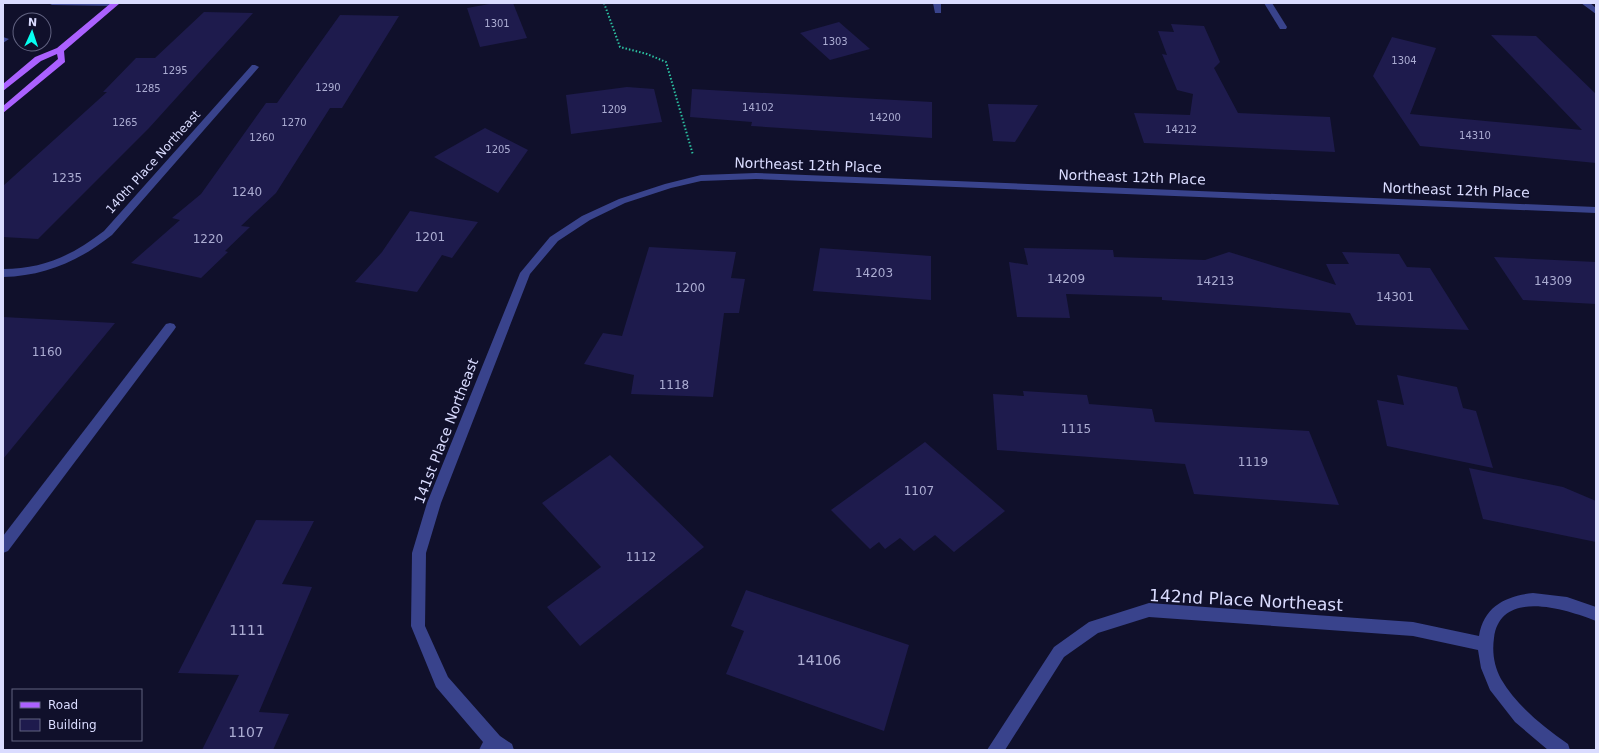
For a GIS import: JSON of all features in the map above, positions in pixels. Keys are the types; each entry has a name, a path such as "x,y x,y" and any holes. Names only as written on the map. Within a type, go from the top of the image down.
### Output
{"main road":[{"path":"3,88 38,59 60,50 116,4"},
{"path":"3,110 62,60 60,50"}],"street":[{"path":"52,3 116,4"},
{"path":"1268,3 1283,27"},
{"path":"1585,3 1596,12"},
{"name":"140th Place Northeast","path":"3,273 18,274 35,271 60,263 90,247 108,233 255,67"},
{"name":"Northeast 12th Place","path":"668,186 701,178 756,176 1596,210"},
{"name":"141st Place Northeast","path":"496,747 442,682 418,626 419,553 434,504 525,273 554,239 586,218 622,201 668,186"},
{"path":"3,548 170,327"},
{"path":"1562,750 1536,732 1509,704 1490,673 1484,644 1489,622 1505,605 1529,599 1560,602 1596,614"},
{"name":"142nd Place Northeast","path":"995,750 1059,652 1094,627 1149,610 1413,629 1484,644"}],"path":[{"path":"604,3 620,47 647,54 666,62 695,162"}],"building":[{"path":"495,3 513,3 527,38 480,47 467,8"},
{"path":"204,12 253,13 149,128 38,239 3,237 3,186 107,92 103,92 136,58 155,58"},
{"path":"340,15 399,16 342,108 330,108 276,193 241,226 250,227 225,251 228,252 201,278 131,263 180,220 172,218 201,194 266,103 277,103"},
{"path":"839,22 870,49 830,60 800,33"},
{"path":"1171,24 1204,26 1220,62 1214,68 1238,113 1330,117 1335,152 1144,143 1134,113 1190,115 1193,94 1177,90 1162,54 1167,55 1158,31 1174,32"},
{"path":"1491,35 1536,36 1596,94 1596,163 1420,146 1373,76 1392,37 1436,48 1410,114 1582,130"},
{"path":"627,87 654,89 662,122 571,134 566,95"},
{"path":"692,89 932,102 932,138 751,126 752,122 690,117"},
{"path":"988,104 1038,105 1015,142 993,141"},
{"path":"485,128 528,150 498,193 434,157"},
{"path":"410,211 478,222 452,258 442,255 417,292 355,282 382,252"},
{"path":"649,247 736,252 731,278 745,279 739,313 724,313 713,397 631,394 634,375 584,364 603,333 622,336"},
{"path":"820,248 931,256 931,300 813,291"},
{"path":"1024,248 1113,250 1114,257 1205,260 1229,252 1336,285 1326,264 1349,264 1342,252 1399,254 1407,267 1430,268 1469,330 1356,325 1350,313 1162,300 1162,297 1066,294 1070,318 1017,317 1009,262 1028,265"},
{"path":"1494,257 1596,262 1596,304 1523,300"},
{"path":"3,317 115,323 3,459"},
{"path":"1397,375 1457,387 1463,408 1476,411 1493,468 1387,446 1377,400 1404,405"},
{"path":"1023,391 1087,395 1089,404 1152,409 1155,422 1309,431 1339,505 1194,494 1185,464 997,450 993,394 1024,396"},
{"path":"925,442 1005,511 954,552 935,535 914,551 900,538 885,549 879,542 870,549 831,510"},
{"path":"610,455 704,547 580,646 547,607 601,567 542,503"},
{"path":"1469,468 1563,487 1596,501 1596,542 1483,519"},
{"path":"256,520 314,521 282,584 312,587 259,712 289,714 273,750 202,750 239,675 178,673"},
{"path":"746,590 909,645 884,731 726,674 744,631 731,626"}]}
